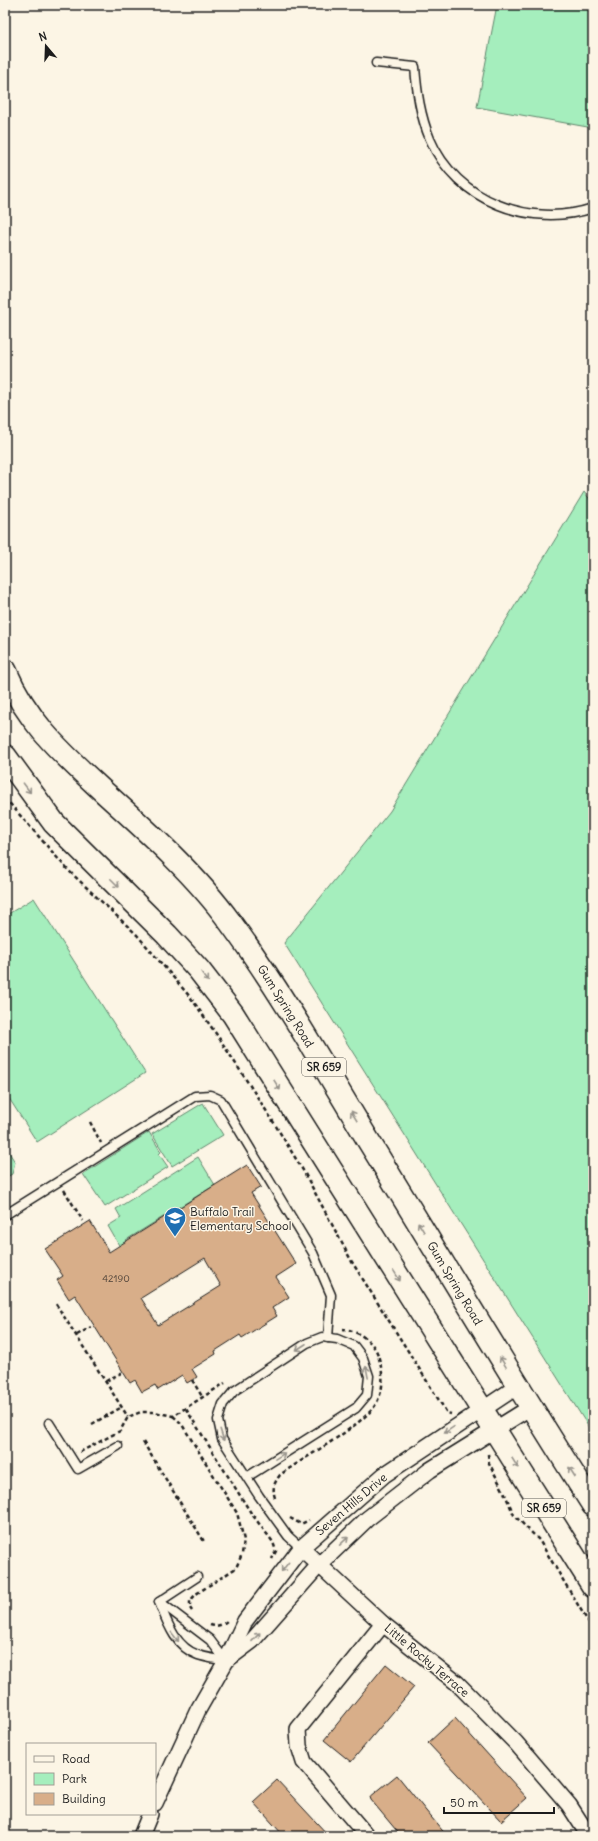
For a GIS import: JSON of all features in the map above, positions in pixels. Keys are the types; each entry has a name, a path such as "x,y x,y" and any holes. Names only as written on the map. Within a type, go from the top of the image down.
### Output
{"main road":[{"name":"Gum Spring Road","path":"5,670 30,717 60,752 106,794 201,886 230,921 299,1026 531,1408 593,1505"},
{"name":"SR 659","path":"5,756 54,823 167,935 199,970 233,1014 482,1410 486,1435 593,1586"}],"street":[{"name":"Seven Hills Drive","path":"156,1801 198,1710 226,1661 245,1621 301,1548 384,1475 518,1386"},
{"name":"Seven Hills Drive","path":"226,1661 252,1641 319,1565 367,1520 430,1470 531,1408"},
{"name":"Little Rocky Terrace","path":"301,1548 383,1624 457,1683 516,1744 569,1805 590,1836"},
{"path":"367,1836 304,1762 299,1746 298,1729 383,1624"},
{"path":"141,1836 150,1815"}],"lane":[{"path":"376,63 415,67 418,104 430,139 448,170 472,191 502,208 538,216 576,214 593,208"},
{"path":"5,1215 195,1096 210,1095 221,1100 313,1253 331,1295 328,1338"},
{"path":"247,1477 356,1408 367,1395 368,1376 364,1358 354,1346 337,1339 322,1337 307,1343 234,1391 223,1404 218,1420 222,1439 247,1477 288,1536 301,1548"},
{"path":"49,1423 78,1470 118,1446"},
{"path":"159,1602 197,1577"},
{"path":"159,1602 210,1640 226,1661"},
{"path":"159,1602 169,1629 180,1644 197,1655 226,1661"}],"path":[{"path":"5,798 68,870 142,940 191,998 220,1038 272,1118 307,1178 352,1262 447,1413 453,1415 462,1422"},
{"path":"90,1122 106,1151"},
{"path":"58,1181 83,1221"},
{"path":"56,1304 128,1417"},
{"path":"77,1335 91,1327"},
{"path":"106,1381 123,1372"},
{"path":"192,1380 203,1398"},
{"path":"92,1424 122,1407"},
{"path":"173,1416 186,1409 251,1513 273,1542 276,1551 272,1561"},
{"path":"80,1452 120,1431 128,1417 141,1412 154,1412 173,1416 181,1423 237,1513 244,1540 242,1554 236,1568 196,1594 190,1601 192,1613"},
{"path":"486,1435 489,1463 514,1514 539,1540 593,1630"},
{"path":"143,1442 205,1543"},
{"path":"204,1622 215,1626 224,1624 232,1616"}],"green space":[{"path":"497,5 593,5 593,128 477,107"},
{"path":"584,492 593,503 593,1434 284,943 390,811"},
{"path":"34,898 145,1073 37,1142 5,1092 5,916"},
{"path":"203,1103 223,1135 172,1166 152,1134"},
{"path":"149,1132 161,1152 159,1154 168,1167 105,1207 83,1174"},
{"path":"5,1146 15,1162 12,1174 5,1178"},
{"path":"198,1157 215,1185 126,1240 127,1243 120,1247 108,1226 121,1218 116,1209"}],"building":[{"name":"Buffalo Trail Elementary School","path":"247,1165 261,1187 251,1193 296,1264 276,1277 289,1297 272,1308 277,1316 242,1338 240,1335 215,1351 216,1354 192,1369 197,1377 187,1383 182,1375 158,1390 155,1385 142,1392 135,1380 130,1383 75,1295 69,1299 57,1280 63,1276 45,1249 90,1221 109,1252","holes":["205,1258 221,1286 158,1325 141,1298"]},
{"path":"386,1664 414,1687 351,1762 324,1740"},
{"path":"455,1718 527,1798 501,1821 428,1743"},
{"path":"397,1775 447,1836 401,1836 371,1800 370,1797"},
{"path":"277,1780 329,1836 284,1836 253,1802"}],"place":[{"name":"Buffalo Trail Elementary School","path":"175,1238"}]}
